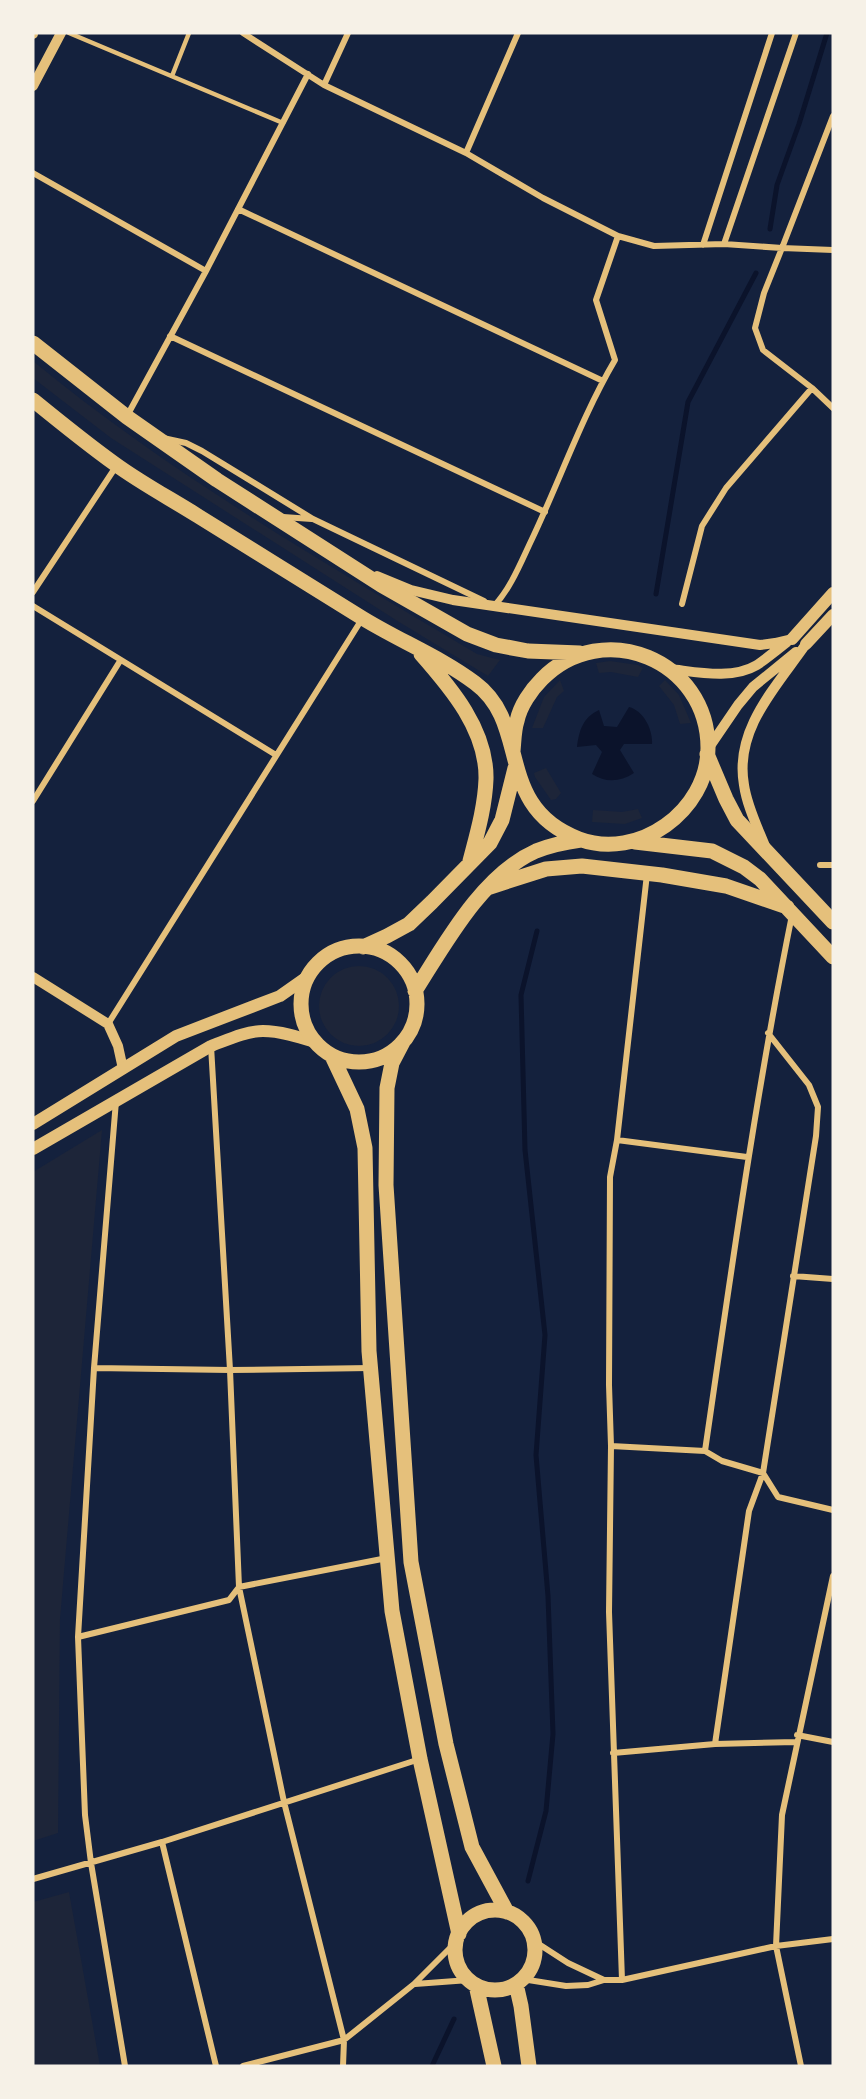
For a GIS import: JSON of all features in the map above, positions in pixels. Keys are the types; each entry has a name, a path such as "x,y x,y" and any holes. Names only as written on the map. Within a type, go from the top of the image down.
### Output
{"main road":[{"path":"33,343 127,417 274,517 381,585 480,641 528,651 583,653 613,649 643,654 670,669 691,691 704,718 707,752 702,780 686,808 661,830 632,842"},
{"path":"33,400 117,465 362,618 453,668 485,691 502,720 524,792 538,813 558,829 581,840 606,844 632,842 697,848 726,857 760,879 833,957"},
{"path":"792,639 833,593"},
{"path":"806,644 833,615"},
{"path":"415,647 460,701 472,724 483,755 486,777 483,803 470,863"},
{"path":"513,751 517,719 531,690 554,667 583,653"},
{"path":"707,752 726,799 738,820 833,922"},
{"path":"363,947 409,924 490,843 502,820 515,768"},
{"path":"415,991 454,929 487,888 510,868 534,852 558,844 581,840"},
{"path":"487,888 546,869 582,866 646,873 726,886 789,911"},
{"path":"33,1124 176,1036 280,996 307,977 318,963 333,952 352,946 372,947 390,955 405,968 415,991 417,1005 413,1024 392,1063 387,1088 386,1185 411,1562 446,1744 472,1847 507,1912"},
{"path":"307,977 301,995 301,1014 307,1031 315,1042 332,1056 351,1062 370,1061 388,1054 403,1042"},
{"path":"33,1149 211,1046 233,1037 262,1031 315,1042"},
{"path":"332,1056 357,1109 365,1148 370,1368 392,1611 420,1759 458,1938 457,1959 464,1974 473,1982 492,1990 508,1988 519,1982 532,1965 535,1949 532,1933 522,1920 507,1912 499,1910 483,1912 468,1921 458,1938"},
{"path":"473,1982 494,2066"},
{"path":"519,1982 529,2066"}],"street":[{"path":"33,86 61,33"},
{"path":"243,33 324,86 466,153 543,198 618,236 654,246 724,244 833,250"},
{"path":"324,86 348,33"},
{"path":"466,153 518,33"},
{"path":"703,245 772,33"},
{"path":"724,244 796,33"},
{"path":"127,417 308,74"},
{"path":"833,116 764,294 755,328 763,350 812,388 833,408"},
{"path":"33,173 206,271"},
{"path":"238,209 603,381"},
{"path":"494,606 510,585 603,381 615,360 596,300 618,236"},
{"path":"170,336 545,512"},
{"path":"682,604 702,526 726,488 812,388"},
{"path":"156,437 169,438 202,451 313,519 494,606"},
{"path":"33,592 117,465"},
{"path":"274,517 313,519"},
{"path":"350,565 431,596 760,645 792,639"},
{"path":"33,606 276,755"},
{"path":"108,1024 362,618"},
{"path":"670,669 720,674 736,672 755,666 792,639"},
{"path":"707,752 738,705 753,687 806,644"},
{"path":"769,855 748,804 743,784 745,747 755,716 806,644"},
{"path":"33,801 120,661"},
{"path":"820,865 833,865"},
{"path":"622,1980 609,1612 610,1177 617,1140 646,873"},
{"path":"705,1451 747,1157 789,911"},
{"path":"33,977 108,1024 118,1046 123,1069"},
{"path":"715,1744 749,1511 763,1473 816,1136 818,1107 809,1085 768,1033"},
{"path":"211,1046 230,1370 239,1587 284,1802 344,2040 343,2066"},
{"path":"116,1100 94,1368 78,1636 86,1815 91,1863 125,2066"},
{"path":"617,1140 747,1157"},
{"path":"793,1276 833,1279"},
{"path":"94,1368 230,1370 370,1368"},
{"path":"611,1446 705,1451 722,1461 763,1473 778,1497 833,1510"},
{"path":"78,1636 229,1600 239,1587 387,1558"},
{"path":"801,2066 776,1946 782,1815 796,1739 833,1576"},
{"path":"613,1753 796,1739 833,1742"},
{"path":"33,1879 162,1842 420,1759"},
{"path":"162,1842 216,2066"},
{"path":"243,2066 344,2040 414,1984 458,1938"},
{"path":"519,1982 566,1986 588,1985 604,1980 622,1980 776,1946 833,1939"},
{"path":"534,1941 568,1963 604,1980"},
{"path":"414,1984 473,1982"}],"lane":[{"path":"69,33 283,123"},
{"path":"172,76 189,33"}],"shaded area":[{"path":"33,361 139,442 249,516 477,654 500,660 488,676 399,622 111,438 33,378"},
{"path":"610,661 638,665 643,668 638,677 611,672 599,673 596,663"},
{"path":"560,680 564,691 557,697 543,728 532,728 544,697"},
{"path":"665,680 679,695 691,723 680,724 674,705 659,686"},
{"path":"629,707 643,717 651,733 652,744 624,744 620,750 634,773 613,780 597,777 592,774 602,752 596,745 577,747 583,725 589,716 599,710 604,726 617,727"},
{"path":"546,768 561,793 556,799 551,800 535,777 534,773"},
{"path":"638,809 642,818 625,824 592,822 593,810 622,812"},
{"path":"359,966 374,969 387,978 396,991 399,1006 396,1021 387,1034 374,1043 359,1046 344,1043 331,1034 322,1021 319,1006 322,991 331,978 344,969"},
{"path":"102,1130 60,1619 58,1833 33,1841 33,1172"},
{"path":"69,1892 100,2066 33,2066 33,1902"}],"waterway":[{"path":"770,229 777,185 799,124 827,33"},
{"path":"656,594 688,402 756,273"},
{"path":"528,1881 546,1811 553,1734 548,1596 536,1455 545,1335 525,1150 521,995 537,931"},
{"path":"432,2066 454,2019"}]}
